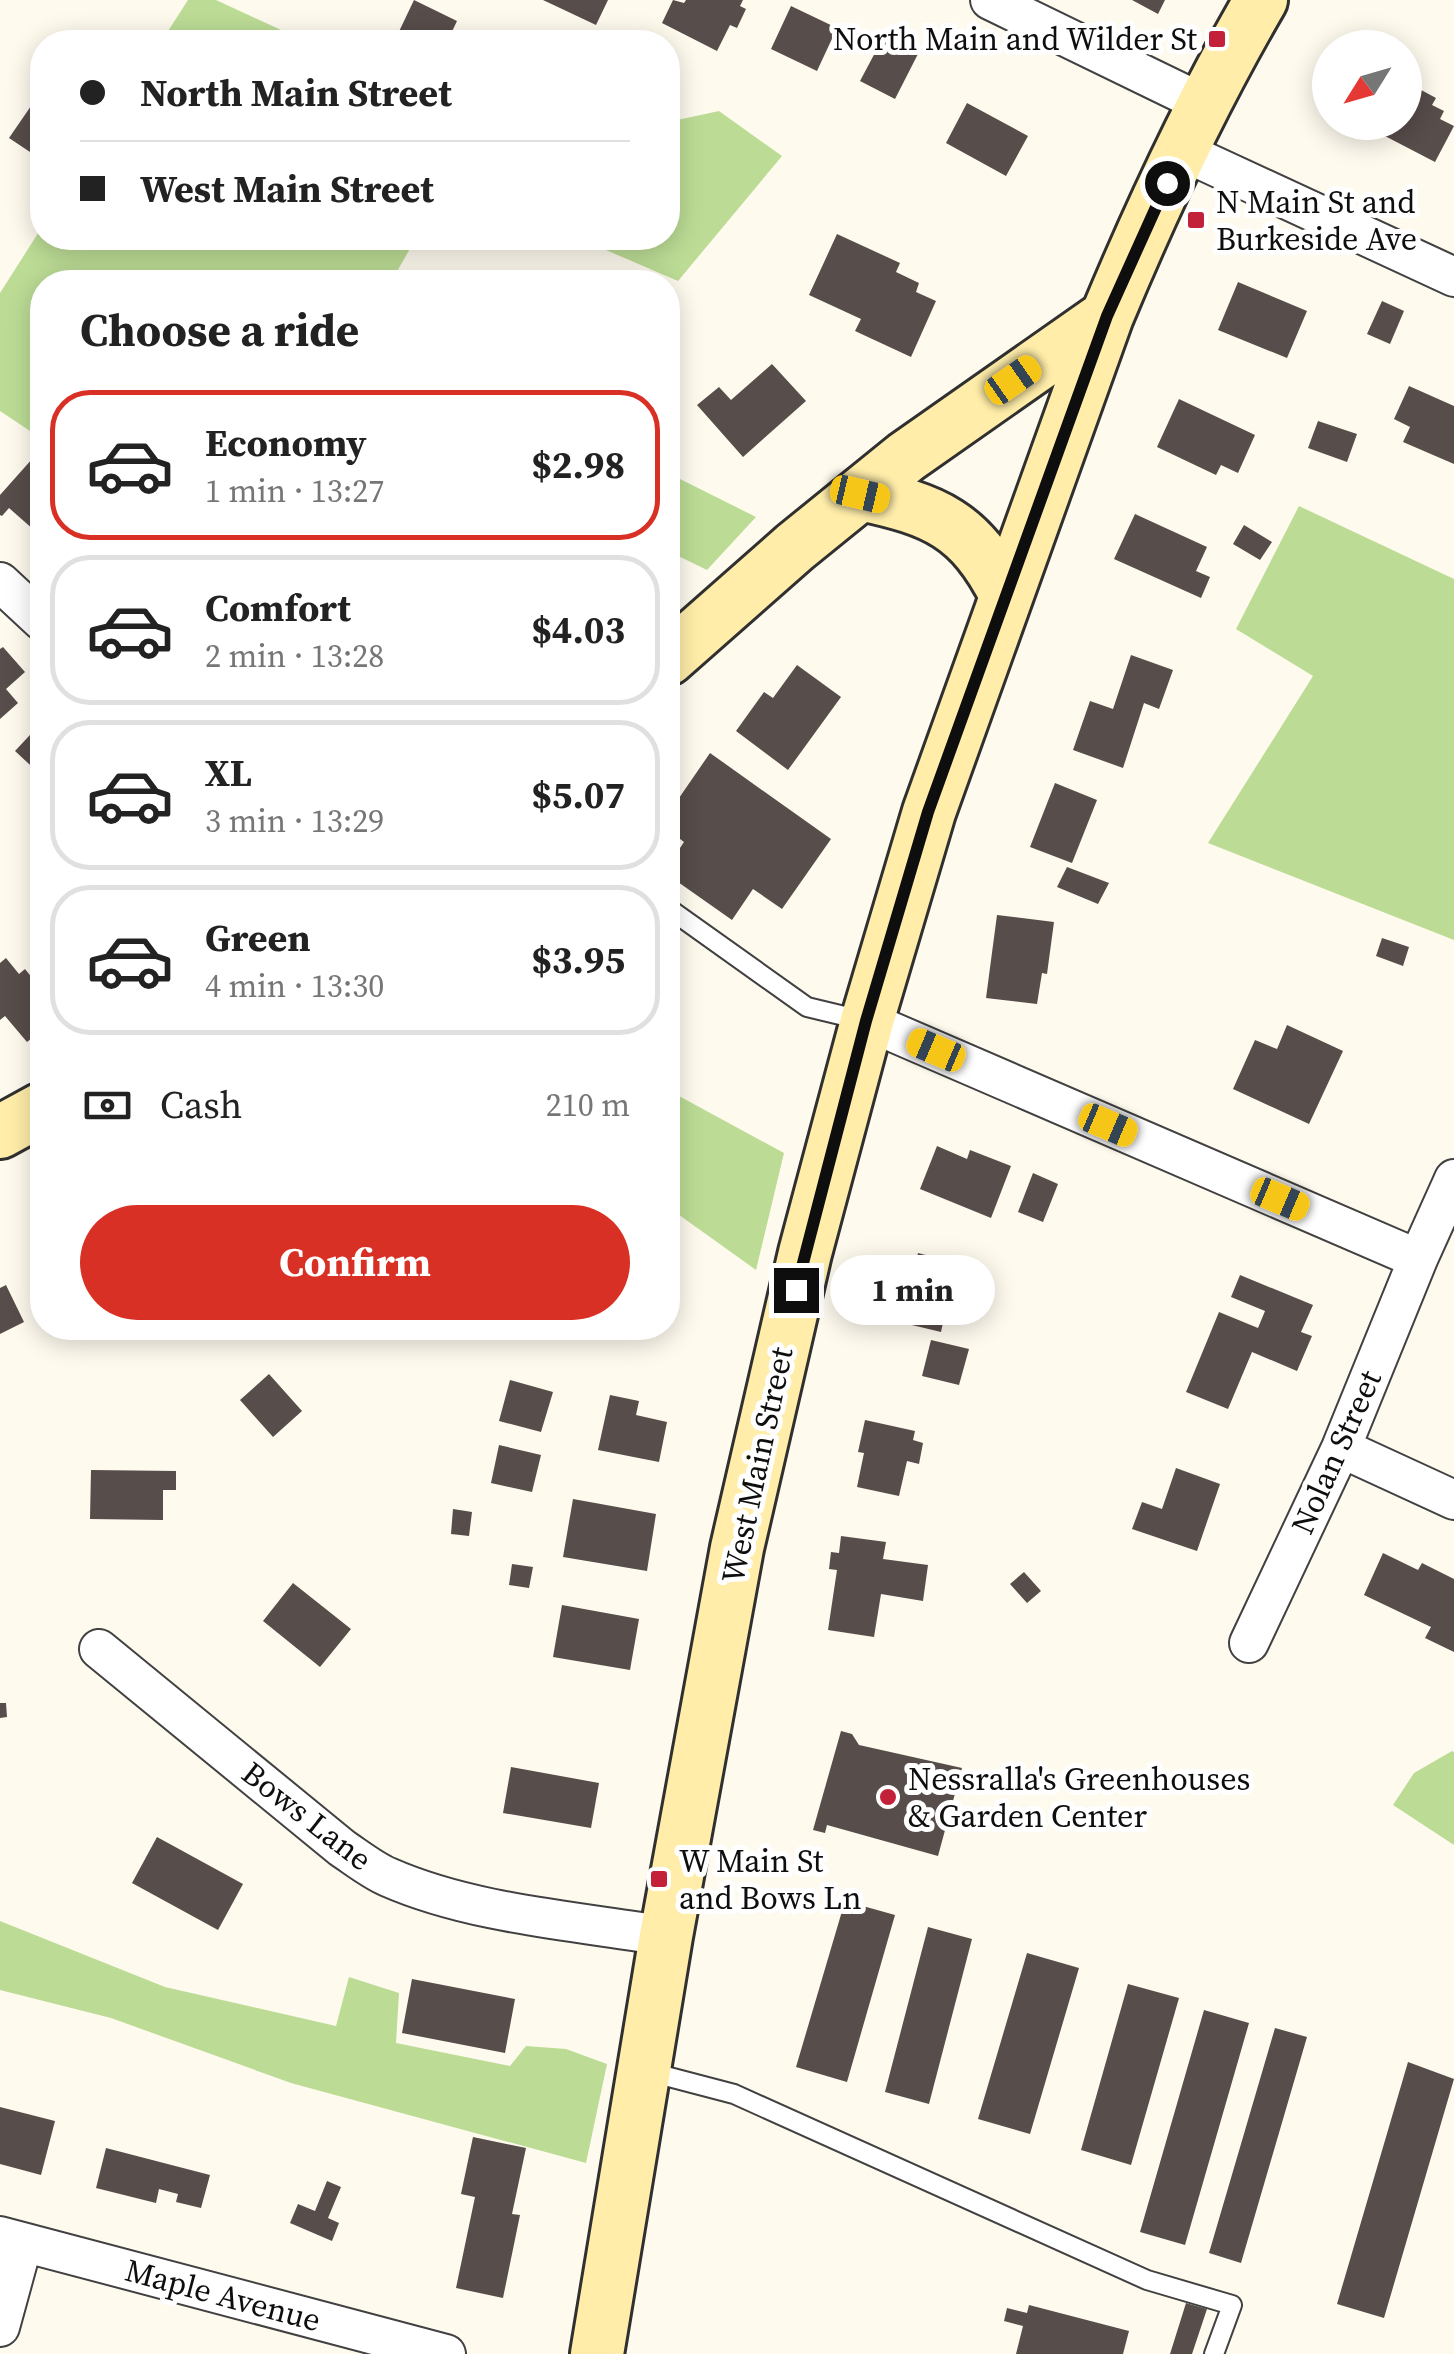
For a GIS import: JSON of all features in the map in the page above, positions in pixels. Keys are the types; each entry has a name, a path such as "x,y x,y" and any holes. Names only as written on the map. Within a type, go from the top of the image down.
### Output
{"main road":[{"name":"West Main Street","path":"596,2354 666,1936 754,1467 866,1021 928,812 1107,316 1204,104 1260,0"},
{"path":"680,649 860,494 953,422 1107,316"},
{"path":"860,494 932,514 956,529 976,545 1006,595"},
{"path":"0,1132 30,1116"}],"street":[{"path":"990,0 1204,104"},
{"path":"1182,151 1454,277"},
{"path":"0,582 30,611"},
{"path":"866,1021 1418,1259"},
{"name":"Nolan Street","path":"1249,1643 1341,1448 1454,1178"},
{"path":"1341,1448 1454,1500"},
{"name":"Bows Lane","path":"99,1649 342,1848 383,1875 429,1893 485,1906 666,1936"},
{"path":"0,2327 12,2240"},
{"name":"Maple Avenue","path":"12,2240 446,2354"}],"lane":[{"path":"680,916 808,1007 866,1021"},
{"path":"644,2070 734,2094 1147,2280 1232,2305 1214,2354"}],"green space":[{"path":"188,0 216,0 281,30 169,30"},
{"path":"719,111 782,156 680,279 680,270 652,270 606,250 680,250 680,119"},
{"path":"30,246 30,250 409,250 398,270 30,270 30,431 0,411 0,293"},
{"path":"680,479 756,517 707,570 680,557"},
{"path":"1299,506 1454,579 1454,940 1208,843 1313,676 1236,629"},
{"path":"680,1097 784,1153 756,1270 680,1216"},
{"path":"1452,1751 1454,1845 1393,1805 1414,1773"},
{"path":"0,1921 165,1987 336,2026 349,1977 399,1993 396,2043 510,2066 526,2046 566,2049 607,2064 586,2163 291,2083 111,2018 0,1990"}],"building":[{"path":"414,0 457,21 453,30 400,30"},
{"path":"543,0 608,0 596,25"},
{"path":"673,0 743,0 740,6 746,9 737,28 730,25 717,51 662,23"},
{"path":"1132,0 1165,0 1158,14"},
{"path":"791,6 837,28 817,71 771,49"},
{"path":"885,34 919,52 895,99 860,81"},
{"path":"1422,90 1436,98 1432,105 1444,111 1440,119 1454,126 1435,162 1393,140 1422,140"},
{"path":"967,103 1028,136 1006,176 946,143"},
{"path":"30,107 30,152 9,138"},
{"path":"837,234 900,263 896,272 919,283 916,292 936,301 911,357 855,331 861,319 809,295"},
{"path":"1238,282 1307,311 1287,358 1218,330"},
{"path":"1382,301 1404,311 1390,344 1367,334"},
{"path":"772,364 806,401 743,457 697,405 719,387 731,400"},
{"path":"1409,386 1454,406 1454,464 1403,442 1410,427 1394,419"},
{"path":"1179,399 1255,435 1238,473 1221,465 1216,475 1157,447"},
{"path":"1318,421 1357,434 1347,462 1308,448"},
{"path":"30,461 30,526 9,508 0,515 0,495"},
{"path":"1135,514 1207,547 1196,571 1210,577 1201,598 1114,559"},
{"path":"1244,525 1272,542 1260,560 1233,544"},
{"path":"3,647 25,672 6,689 18,703 0,719 0,649"},
{"path":"1131,655 1173,670 1159,709 1144,703 1123,768 1073,750 1090,701 1113,709"},
{"path":"797,665 841,697 788,770 736,731 764,692 773,698"},
{"path":"30,735 30,765 15,751"},
{"path":"710,753 831,839 782,909 753,889 732,920 680,883 680,848 684,842 680,839 680,797"},
{"path":"1055,783 1097,800 1072,863 1030,847"},
{"path":"1067,867 1109,883 1098,904 1057,887"},
{"path":"997,915 1054,922 1047,974 1042,973 1037,1004 986,998"},
{"path":"1382,938 1409,947 1403,966 1376,956"},
{"path":"6,958 19,974 25,969 30,975 27,1042 5,1016 0,1020 0,963"},
{"path":"1287,1025 1343,1051 1309,1124 1233,1089 1255,1040 1277,1049"},
{"path":"937,1146 967,1159 970,1150 1011,1166 991,1218 920,1189"},
{"path":"1033,1173 1058,1184 1043,1222 1018,1212"},
{"path":"918,1253 956,1263 941,1332 891,1320 899,1285 910,1287"},
{"path":"1240,1275 1313,1305 1301,1332 1312,1336 1297,1371 1252,1352 1228,1409 1186,1392 1219,1312 1258,1328 1265,1311 1231,1297"},
{"path":"6,1285 24,1322 0,1334 0,1288"},
{"path":"931,1340 969,1349 959,1385 922,1376"},
{"path":"269,1374 302,1411 273,1437 240,1400"},
{"path":"510,1380 553,1392 541,1432 499,1421"},
{"path":"610,1395 639,1401 636,1415 667,1422 659,1462 598,1450"},
{"path":"865,1420 915,1431 913,1440 923,1443 919,1464 907,1461 899,1496 857,1487 864,1453 858,1452"},
{"path":"499,1445 541,1455 532,1492 491,1483"},
{"path":"1176,1468 1220,1484 1197,1551 1132,1529 1142,1502 1162,1509"},
{"path":"91,1470 176,1471 176,1490 163,1490 163,1520 90,1519"},
{"path":"573,1499 656,1514 647,1571 563,1557"},
{"path":"453,1509 472,1512 469,1536 451,1534"},
{"path":"841,1536 886,1542 883,1559 928,1565 923,1601 881,1594 874,1637 828,1630 837,1570 829,1569 831,1552 839,1553"},
{"path":"1383,1553 1418,1570 1422,1563 1454,1579 1454,1652 1425,1638 1431,1627 1364,1595"},
{"path":"512,1564 533,1567 529,1588 509,1585"},
{"path":"1024,1572 1041,1591 1027,1603 1010,1584"},
{"path":"293,1583 351,1629 320,1667 263,1621"},
{"path":"562,1605 639,1619 630,1670 553,1657"},
{"path":"0,1703 6,1703 7,1717 0,1718"},
{"name":"Nessralla's Greenhouses & Garden Center","path":"841,1731 852,1734 859,1745 962,1768 938,1856 827,1825 825,1833 813,1830"},
{"path":"511,1767 599,1783 591,1828 503,1813"},
{"path":"157,1837 243,1884 218,1930 132,1883"},
{"path":"845,1901 895,1915 847,2082 796,2067"},
{"path":"928,1927 972,1939 929,2104 885,2092"},
{"path":"1027,1953 1079,1968 1030,2134 978,2119"},
{"path":"412,1979 515,1999 505,2053 402,2033"},
{"path":"1128,1984 1179,1998 1131,2165 1081,2150"},
{"path":"1204,2010 1249,2023 1185,2245 1140,2232"},
{"path":"1275,2028 1307,2037 1241,2263 1209,2253"},
{"path":"1408,2062 1454,2079 1384,2318 1337,2304"},
{"path":"0,2107 55,2121 41,2175 0,2164"},
{"path":"473,2137 526,2148 512,2214 520,2215 503,2298 456,2288 475,2197 461,2194"},
{"path":"106,2148 210,2175 201,2208 176,2202 178,2194 159,2189 156,2203 96,2188"},
{"path":"327,2181 341,2187 328,2218 339,2223 332,2241 290,2223 298,2204 315,2211"},
{"path":"1186,2303 1207,2309 1192,2354 1170,2354"},
{"path":"1029,2305 1129,2331 1123,2354 1016,2354 1023,2326 1004,2321 1007,2308 1027,2313"}],"place":[{"name":"North Main and Wilder St","path":"1217,39"},
{"name":"N Main St and Burkeside Ave","path":"1196,220"},
{"name":"Nessralla's Greenhouses & Garden Center","path":"888,1797"},
{"name":"W Main St and Bows Ln","path":"659,1879"}],"route":[{"path":"796,1290 866,1021 928,812 1107,316 1167,183"}]}
